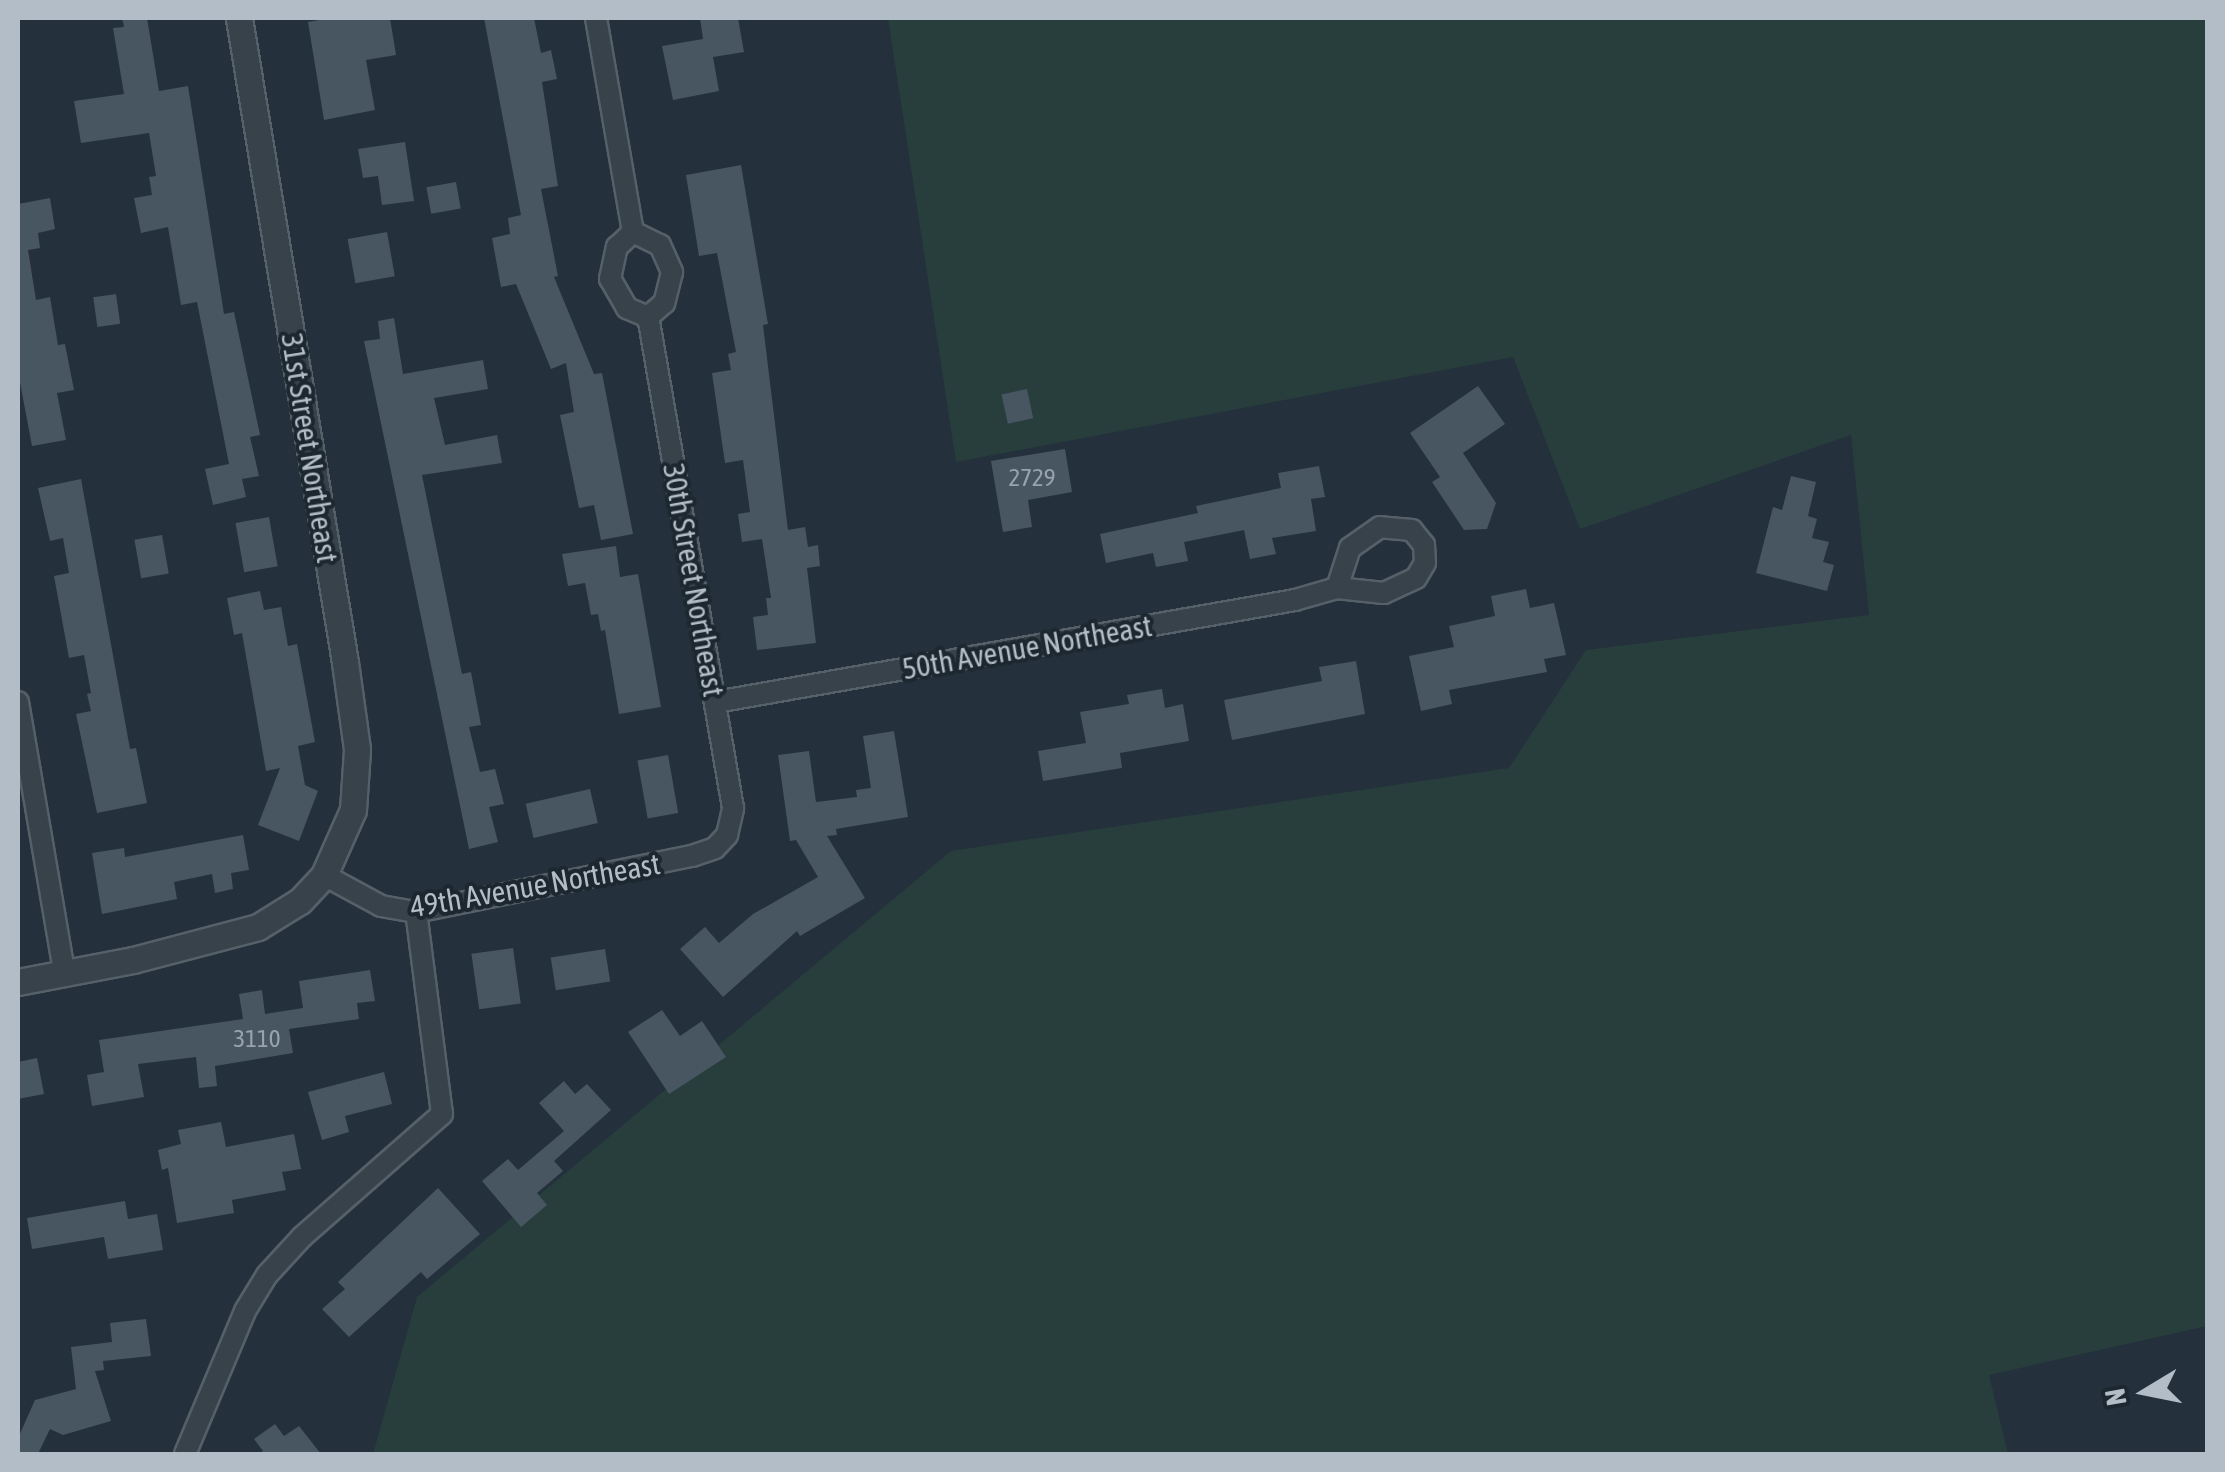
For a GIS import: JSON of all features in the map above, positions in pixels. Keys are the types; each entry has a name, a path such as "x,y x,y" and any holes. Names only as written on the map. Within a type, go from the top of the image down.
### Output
{"street":[{"name":"31st Street Northeast","path":"238,18 358,750 354,810 324,875"},
{"path":"596,18 634,232"},
{"path":"634,232 660,245 672,272 664,302 648,317 627,308 610,279 617,247 634,232"},
{"name":"30th Street Northeast","path":"648,317 733,808 723,842"},
{"name":"50th Avenue Northeast","path":"716,702 1295,600 1336,588"},
{"path":"18,702 64,972"},
{"name":"49th Avenue Northeast","path":"324,875 381,906 416,912 692,856 723,842"},
{"path":"18,982 258,927 300,901 324,875"},
{"path":"186,1454 246,1311 267,1275 302,1237 442,1114 416,912"}],"green space":[{"path":"888,18 2207,18 2207,1326 1989,1375 2008,1454 373,1454 417,1297 951,851 1509,768 1586,650 1869,615 1851,435 1580,529 1513,357 956,462"}],"building":[{"path":"122,18 147,18 159,91 188,86 224,314 234,312 260,435 250,437 259,476 242,479 246,497 213,505 205,469 229,464 197,302 181,305 168,227 141,233 134,198 152,195 149,177 156,176 149,133 81,143 74,101 124,94 113,28 124,27"},
{"path":"390,18 396,55 366,60 375,110 324,120 308,22"},
{"path":"484,18 534,18 541,53 551,50 557,79 542,82 558,186 541,189 558,276 554,277 594,374 602,373 633,534 601,540 594,505 579,508 560,415 574,412 566,363 551,369 516,284 501,287 492,238 510,234 508,218 521,215"},
{"path":"700,18 738,18 744,52 713,57 719,91 673,100 662,46 703,39"},
{"path":"405,142 414,201 382,205 378,176 363,178 358,149"},
{"path":"741,165 768,324 763,325 788,530 805,527 808,547 818,545 820,566 807,568 816,643 757,650 753,617 768,615 766,598 771,598 762,539 742,542 738,514 750,512 743,460 725,463 712,373 731,370 728,354 736,352 717,253 699,256 686,175"},
{"path":"456,182 461,209 431,214 426,187"},
{"path":"50,198 55,229 38,233 40,248 28,250 36,300 50,297 58,345 65,344 74,390 57,393 66,440 32,446 18,372 18,204"},
{"path":"387,232 395,276 355,283 348,239"},
{"path":"116,294 120,324 97,327 93,297"},
{"path":"394,318 403,374 483,360 488,389 434,398 445,445 497,435 502,463 422,475 462,674 471,672 481,725 469,727 480,772 495,769 504,804 489,807 498,842 469,849 364,341 380,339 378,321"},
{"path":"1478,386 1505,424 1463,453 1496,503 1487,529 1464,530 1432,482 1440,477 1410,433"},
{"path":"1027,389 1033,418 1008,424 1002,394"},
{"path":"1065,449 1072,492 1028,500 1032,527 1003,532 991,461"},
{"path":"1319,466 1325,497 1311,499 1316,531 1272,538 1276,554 1250,559 1244,530 1184,542 1188,561 1156,567 1153,553 1106,563 1100,534 1198,513 1196,506 1281,488 1278,473"},
{"path":"1791,476 1816,482 1808,516 1817,519 1812,538 1829,542 1823,562 1834,565 1827,591 1756,573 1773,507 1782,510"},
{"path":"81,479 130,749 136,748 147,803 97,813 76,714 91,711 87,694 91,693 84,655 69,658 54,576 69,573 63,538 50,541 38,488"},
{"path":"269,517 278,566 244,572 236,523"},
{"path":"162,535 169,573 141,578 134,540"},
{"path":"616,546 620,577 638,574 661,707 619,714 605,630 601,631 598,614 591,615 585,583 568,586 562,554"},
{"path":"1526,589 1530,608 1554,603 1566,655 1544,659 1547,672 1449,690 1452,704 1421,711 1409,656 1454,647 1449,626 1495,616 1491,596"},
{"path":"260,591 264,610 281,607 288,646 297,644 315,742 298,746 305,785 318,791 299,841 258,825 280,768 266,771 242,633 234,635 227,598"},
{"path":"1356,661 1365,714 1232,740 1224,700 1322,681 1319,667"},
{"path":"1162,689 1165,708 1183,704 1189,741 1120,753 1122,768 1043,781 1038,751 1086,743 1080,712 1129,704 1127,695"},
{"path":"894,731 908,817 836,829 837,835 827,836 865,898 800,936 797,931 723,997 680,949 705,927 719,943 753,914 818,877 796,840 790,841 778,755 809,751 816,802 857,797 856,790 871,788 863,736"},
{"path":"668,755 678,813 648,818 637,760"},
{"path":"590,789 598,823 534,838 526,804"},
{"path":"243,835 249,870 231,873 233,889 215,893 212,874 174,882 177,899 102,914 92,853 124,848 125,857"},
{"path":"513,948 521,1003 479,1009 471,954"},
{"path":"605,949 610,982 556,990 551,958"},
{"path":"370,970 375,1001 357,1003 359,1019 289,1029 293,1053 215,1066 217,1086 199,1088 196,1057 138,1064 144,1097 92,1106 87,1075 104,1072 99,1040 243,1019 239,994 262,990 265,1014 303,1008 299,981"},
{"path":"662,1010 680,1036 702,1021 726,1057 669,1094 628,1032"},
{"path":"37,1058 44,1094 18,1099 18,1062"},
{"path":"384,1072 392,1104 345,1116 349,1132 322,1140 308,1092"},
{"path":"564,1081 575,1094 587,1084 611,1110 554,1161 563,1171 537,1193 547,1205 521,1227 482,1181 508,1159 518,1170 564,1131 539,1103"},
{"path":"221,1122 226,1147 294,1134 301,1169 282,1172 286,1190 232,1200 234,1213 177,1223 168,1168 162,1170 158,1150 181,1144 178,1130"},
{"path":"438,1188 480,1234 427,1279 421,1272 349,1337 322,1309 345,1289 338,1282"},
{"path":"125,1201 128,1219 157,1214 163,1250 108,1259 104,1237 32,1249 27,1218"},
{"path":"146,1319 151,1356 103,1361 104,1370 95,1371 111,1421 63,1435 50,1429 38,1454 18,1454 18,1438 35,1400 76,1389 71,1347 112,1342 110,1323"},
{"path":"275,1424 284,1436 299,1426 321,1454 258,1454 263,1451 254,1439"}]}
